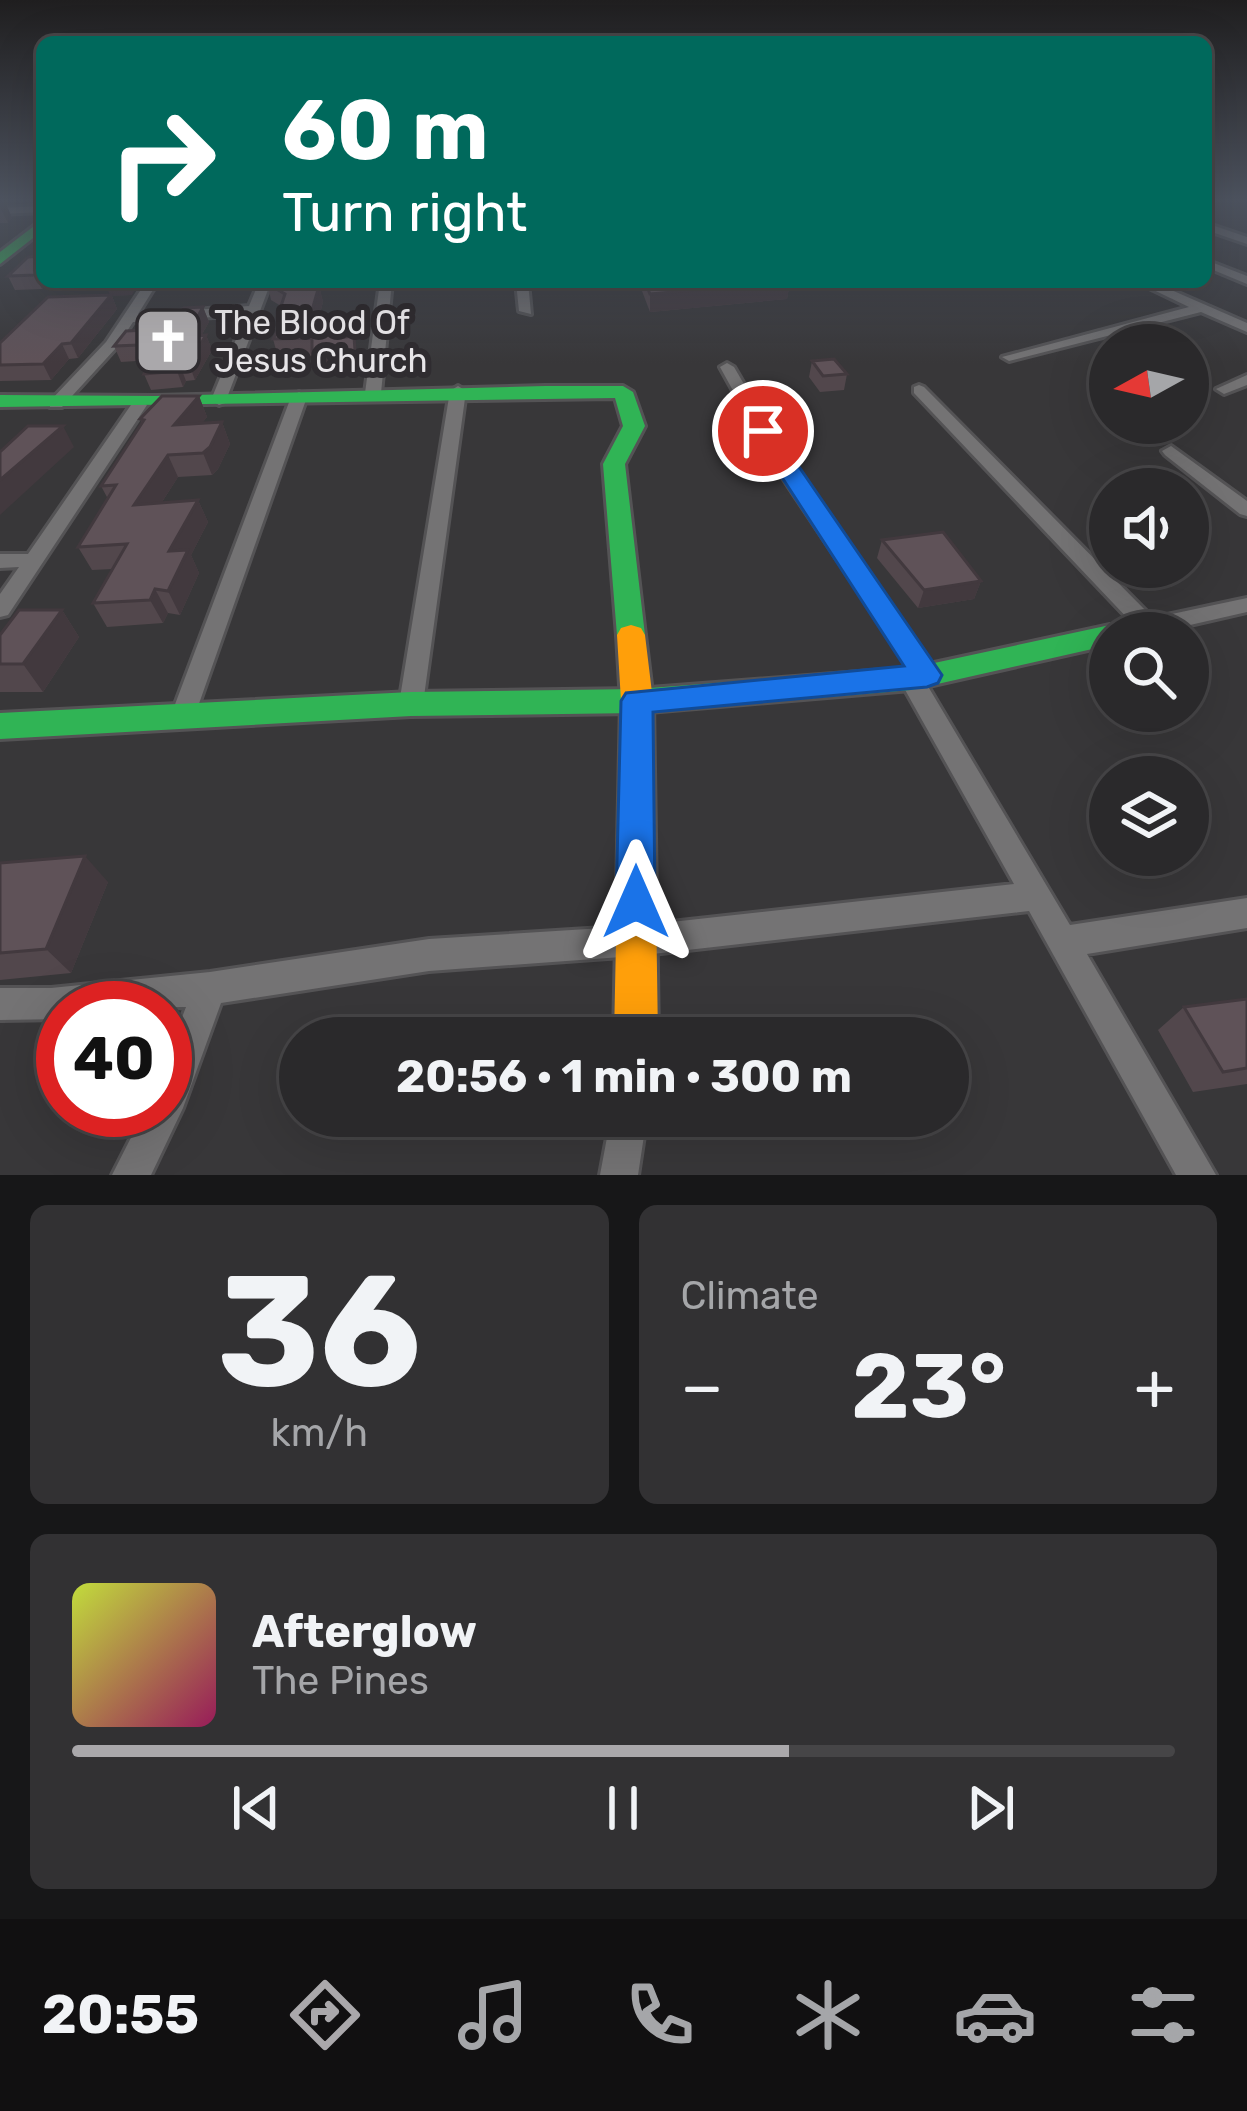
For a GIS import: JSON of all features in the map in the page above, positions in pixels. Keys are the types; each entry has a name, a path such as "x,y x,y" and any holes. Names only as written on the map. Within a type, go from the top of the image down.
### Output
{"street":[{"path":"1212,265 1247,280"},
{"path":"56,404 131,318 148,288"},
{"path":"219,400 264,288"},
{"path":"373,393 385,288"},
{"path":"523,288 526,311"},
{"path":"1157,288 1247,328"},
{"path":"1009,357 1202,308"},
{"path":"131,318 255,310"},
{"path":"727,367 782,463 919,677 1036,896 1196,1175"},
{"path":"1224,388 1247,380"},
{"path":"0,401 139,405 373,393 618,389 627,397 634,426 614,464 637,701 636,1017"},
{"path":"919,390 1134,612"},
{"path":"411,704 458,391"},
{"path":"183,715 299,397"},
{"path":"0,610 139,405"},
{"path":"1171,451 1247,510"},
{"path":"0,561 34,560"},
{"path":"1209,613 1247,605"},
{"path":"0,726 411,704 637,701 919,677 1089,640"},
{"path":"0,1004 51,1004 210,988 429,955 635,941 1036,896"},
{"path":"1062,942 1247,914"},
{"path":"192,1036 210,988"},
{"path":"131,1175 151,1137"},
{"path":"619,1175 625,1137"}],"building":[{"path":"36,256 35,275 8,276 28,257"},
{"path":"275,288 318,288 309,321 338,321 336,338 354,336 355,351 312,352 312,338 273,339 291,308 280,309 285,294"},
{"path":"648,288 719,288 650,294"},
{"path":"111,295 71,343 62,344 43,364 0,365 0,343 48,297"},
{"path":"203,307 190,331 199,330 195,336 206,335 189,364 180,365 177,371 144,374 161,344 114,346 126,331 171,329 184,308"},
{"path":"834,359 847,374 823,376 812,361"},
{"path":"162,396 199,396 174,425 222,422 203,453 168,455 134,505 198,500 169,551 188,550 168,591 155,589 150,600 93,603 127,544 78,547 116,485 101,486 144,420 140,419"},
{"path":"28,426 63,426 0,480 0,452"},
{"path":"943,532 981,581 924,590 882,540"},
{"path":"19,610 62,610 23,664 0,664 0,635"},
{"path":"85,856 46,949 0,953 0,863"},
{"path":"1247,999 1247,1068 1223,1072 1184,1007"}],"traffic: fast":[{"path":"0,260 7,254"},
{"path":"0,401 623,392 634,426 614,464 631,635"},
{"path":"0,726 411,704 637,701 911,679 1089,640"}],"traffic: slow":[{"path":"631,635 637,701 636,1017"}],"place":[{"name":"The Blood Of Jesus Church","path":"168,341"}],"route":[{"path":"636,902 637,701 927,675 763,431"}]}
